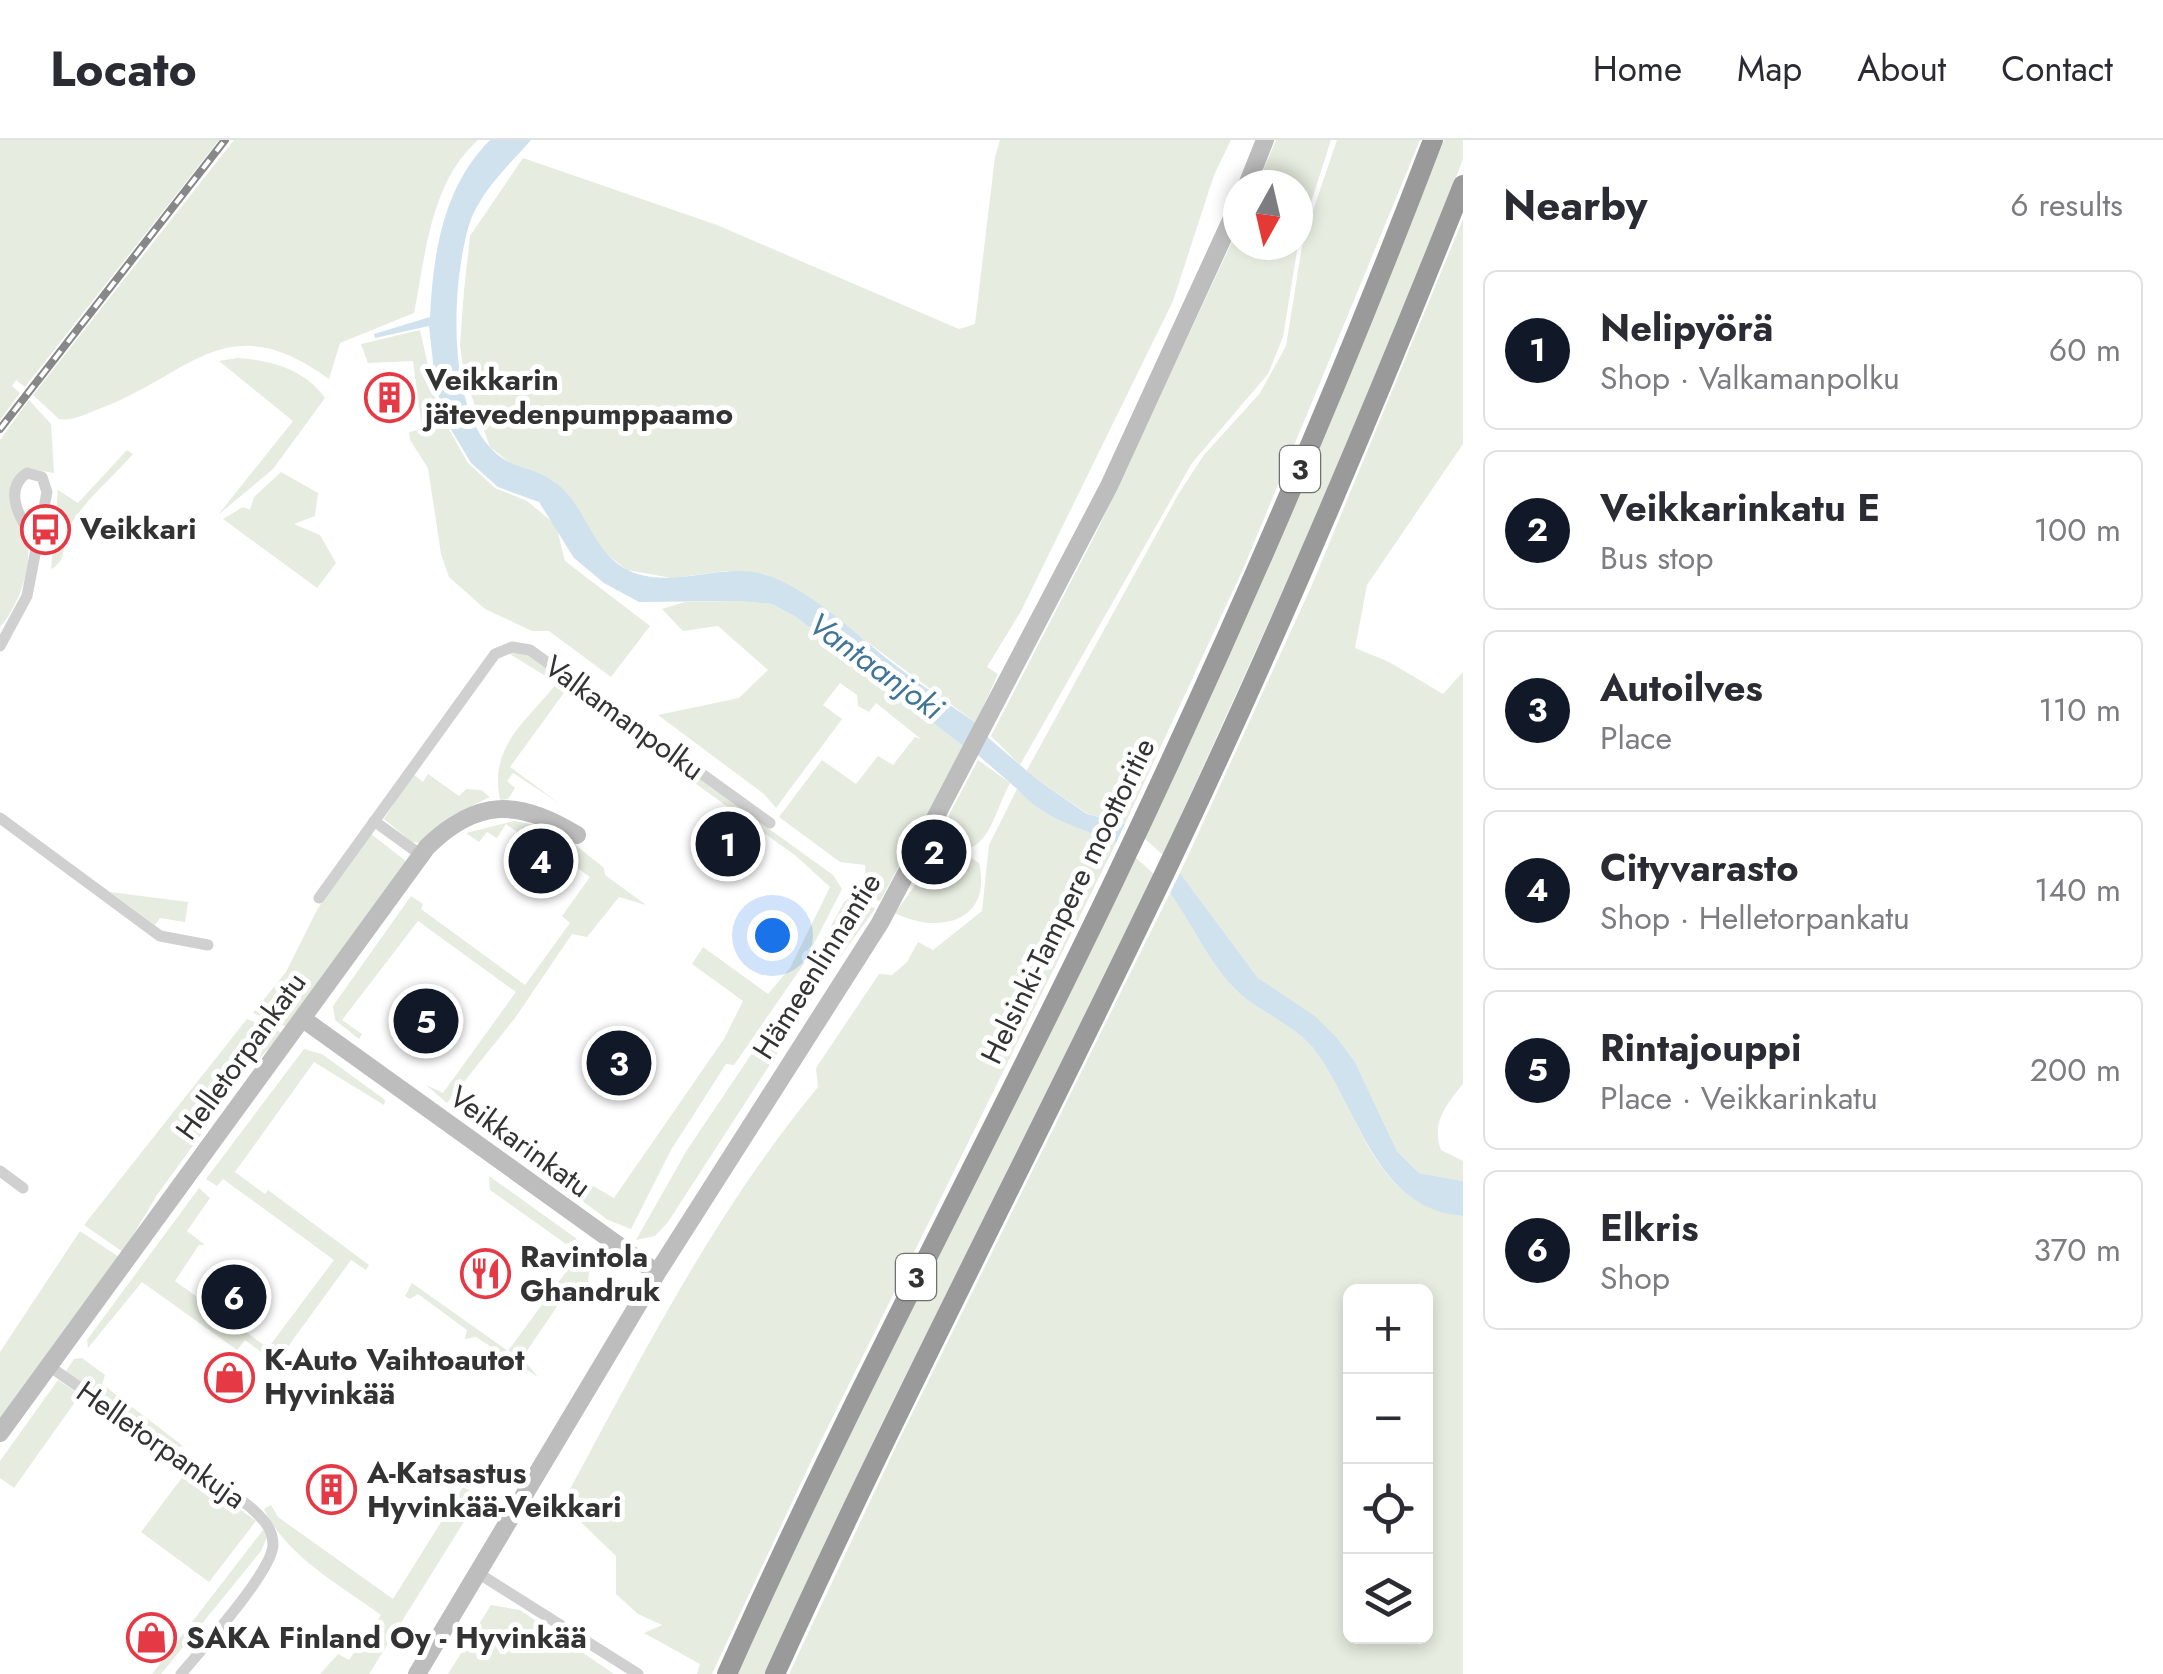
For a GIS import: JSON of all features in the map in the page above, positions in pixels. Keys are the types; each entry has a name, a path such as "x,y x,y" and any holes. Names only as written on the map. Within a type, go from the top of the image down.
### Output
{"highway":[{"name":"Helsinki-Tampere moottoritie","path":"727,1674 886,1337 1154,794 1318,428 1433,140"},
{"name":"3","path":"776,1674 926,1356 1186,828 1334,502 1463,185"}],"main road":[{"path":"1253,170 1266,140"},
{"name":"Hämeenlinnantie","path":"417,1674 657,1273 880,923 1115,474 1223,238"},
{"name":"Helletorpankatu","path":"0,1432 421,854 461,820 504,808 548,817 577,835"},
{"name":"Veikkarinkatu","path":"303,1019 657,1273"}],"street":[{"path":"0,646 27,596 37,545 47,486 42,477 28,473 16,484 14,504 37,545"},
{"name":"Valkamanpolku","path":"319,898 496,654 522,647 770,824"},
{"path":"0,818 160,936 208,945"},
{"path":"374,821 421,854"},
{"path":"0,1171 23,1188"},
{"name":"Helletorpankuja","path":"49,1366 249,1506 270,1528 273,1548 251,1588 181,1674"},
{"path":"478,1573 638,1674"}],"shaded area":[{"path":"0,140 219,140 25,387 16,380 12,386 20,393 0,420"},
{"path":"234,140 478,140 462,157 440,198 414,313 340,343 329,379 293,357 262,347 234,347 209,354 87,414 59,419 33,395"},
{"path":"1000,140 1231,140 1214,175 1173,301 1021,611 987,667 998,674 976,723 846,626 765,574 726,571 672,578 627,570 600,549 554,481 518,469 490,447 464,375 460,345 470,236 523,158 717,225 959,329 975,324"},
{"path":"1276,140 1331,140 1313,196 1313,170 1263,170"},
{"path":"1337,140 1420,140 1244,567 1125,824 1088,814 1026,772 1179,493 1204,455 1260,393 1286,346 1300,260 1313,260 1313,211"},
{"path":"1444,140 1463,140 1463,159 1447,202 1340,465 1163,855 1144,838 1317,455"},
{"path":"1463,219 1463,444 1367,585 1355,648 1389,662 1443,694 1463,672 1463,1084 1446,1107 1439,1123 1438,1140 1441,1150 1463,1161 1463,1181 1419,1173 1397,1151 1355,1062 1338,1039 1258,978 1180,873 1312,585"},
{"path":"1224,260 1296,260 1283,337 1268,374 1192,463 1020,765 991,736 1095,535"},
{"path":"420,330 438,410 468,463 495,488 527,501 556,525 565,561 650,626 611,677 549,631 532,631 485,609 449,577 441,554 428,468 410,440 409,432 422,429 413,361 368,363 361,344"},
{"path":"219,361 262,361 297,373 325,398 273,469 218,515 293,421"},
{"path":"29,400 51,424 54,473 25,468 14,486 28,545 27,566 17,600 0,627 0,440"},
{"path":"127,450 133,454 75,517 60,561 51,569 58,490 78,503"},
{"path":"281,472 318,493 315,516 294,524 320,535 336,563 317,588 223,519 243,507 250,510 254,497"},
{"path":"685,602 772,604 796,617 963,746 880,901 866,894 865,865 840,862 779,817 822,760 856,784 878,756 893,765 915,737 921,739 876,703 869,712 858,706 857,695 840,683 823,705 842,719 776,808 764,794 658,715 739,698 768,670 718,626 683,631 662,609"},
{"path":"522,650 833,875 842,889 803,965 734,1065 726,1064 671,1150 631,1229 608,1220 577,1197 583,1188 593,1186 614,1198 724,1039 743,1001 692,964 703,947 768,994 790,968 830,887 796,856 566,690 510,767 559,803 513,773 507,781 515,788 508,799 500,800 498,781 505,750 522,723 557,683 508,653"},
{"path":"978,760 1010,783 979,843 957,852 940,851 950,813"},
{"path":"413,774 423,782 428,774 459,796 466,789 481,790 490,797 451,816 421,843 412,842 384,819"},
{"path":"1017,789 1051,815 1116,843 814,1455 712,1674 697,1674 700,1664 644,1633 662,1625 638,1614 616,1594 616,1556 562,1504 711,1237 780,1135 818,1087 816,1068 879,974 892,975 907,962 918,942 933,950 982,911 989,845"},
{"path":"514,821 556,829 604,868 605,875 646,905 619,897 587,937 572,934 515,1018 447,1103 426,1085 443,1093 516,992 418,921 342,1020 362,1034 359,1039 335,1020 333,1006 411,896 423,904 421,909 525,985 570,923 562,916 590,877 522,829 519,833 506,824 497,838 487,832 479,842 466,833"},
{"path":"371,834 407,862 287,1027 253,1013 286,972 318,908"},
{"path":"970,857 979,863 981,883 978,899 970,911 944,922 928,923 895,913 934,859"},
{"path":"1135,857 1154,874 881,1425 765,1674 737,1674 798,1540"},
{"path":"110,892 188,902 185,922 160,918 155,925"},
{"path":"1170,893 1234,988 1313,1048 1387,1174 1407,1194 1432,1208 1463,1216 1463,1674 789,1674 897,1444"},
{"path":"854,894 875,909 830,971 812,962 844,902"},
{"path":"806,973 824,981 668,1222 655,1236 636,1240 687,1150"},
{"path":"247,1019 283,1033 245,1074 157,1195 123,1252 84,1225"},
{"path":"304,1049 322,1054 385,1100 384,1105 314,1062 235,1172 265,1194 268,1190 369,1265 366,1270 351,1260 276,1363 245,1340 237,1350 142,1282 88,1348 87,1340 199,1188 210,1198 187,1231 205,1245 199,1245 175,1281 268,1348 334,1260 223,1179 217,1186 206,1179"},
{"path":"477,1111 555,1168 557,1177 553,1180 461,1113"},
{"path":"489,1176 577,1239 566,1244 490,1190"},
{"path":"80,1231 119,1257 0,1422 0,1352"},
{"path":"591,1250 588,1283 569,1289 522,1358 538,1377 476,1337 465,1339 467,1330 418,1294 410,1299 405,1296 412,1283 508,1351 577,1257"},
{"path":"82,1358 105,1375 102,1384 183,1446 175,1448 72,1377 66,1371 74,1359"},
{"path":"58,1380 80,1395 14,1488 0,1478 0,1461"},
{"path":"187,1471 256,1521 209,1582 141,1532"},
{"path":"463,1487 480,1496 369,1674 320,1674 338,1654 349,1660 381,1615 300,1555 264,1509 271,1505 278,1517 393,1599"},
{"path":"263,1530 267,1537 261,1551 161,1674 152,1674"},
{"path":"491,1605 520,1610 614,1674 448,1674"}],"water":[{"path":"490,140 531,140 474,213 459,277 459,370 465,399 488,445 512,464 545,476 564,490 603,549 624,568 658,578 749,571 799,591 976,723 963,746 796,617 772,604 639,602 604,583 574,558 539,502 498,487 471,463 450,428 436,389 429,326 375,338 374,334 430,317 443,222 461,179"},
{"path":"1026,772 1087,814 1125,824 1116,843 1039,809 1017,789"},
{"path":"1180,873 1258,978 1316,1017 1338,1039 1355,1062 1397,1151 1419,1173 1463,1181 1463,1216 1433,1209 1408,1195 1372,1152 1313,1048 1243,996 1225,977 1170,893"}],"waterway":[{"name":"Vantaanjoki","path":"963,729 1043,798"}],"railway":[{"path":"0,429 225,140"}],"place":[{"name":"Veikkarin jätevedenpumppaamo","path":"390,397"},
{"name":"Veikkari","path":"45,529"},
{"name":"Nelipyörä","path":"728,844"},
{"name":"Veikkarinkatu E","path":"934,852"},
{"name":"Cityvarasto","path":"541,861"},
{"name":"Rintajouppi","path":"426,1021"},
{"name":"Autoilves","path":"619,1063"},
{"name":"Ravintola Ghandruk","path":"485,1274"},
{"name":"Elkris","path":"234,1297"},
{"name":"K-Auto Vaihtoautot Hyvinkää","path":"229,1377"},
{"name":"A-Katsastus Hyvinkää-Veikkari","path":"332,1490"},
{"name":"SAKA Finland Oy - Hyvinkää","path":"151,1638"}]}
